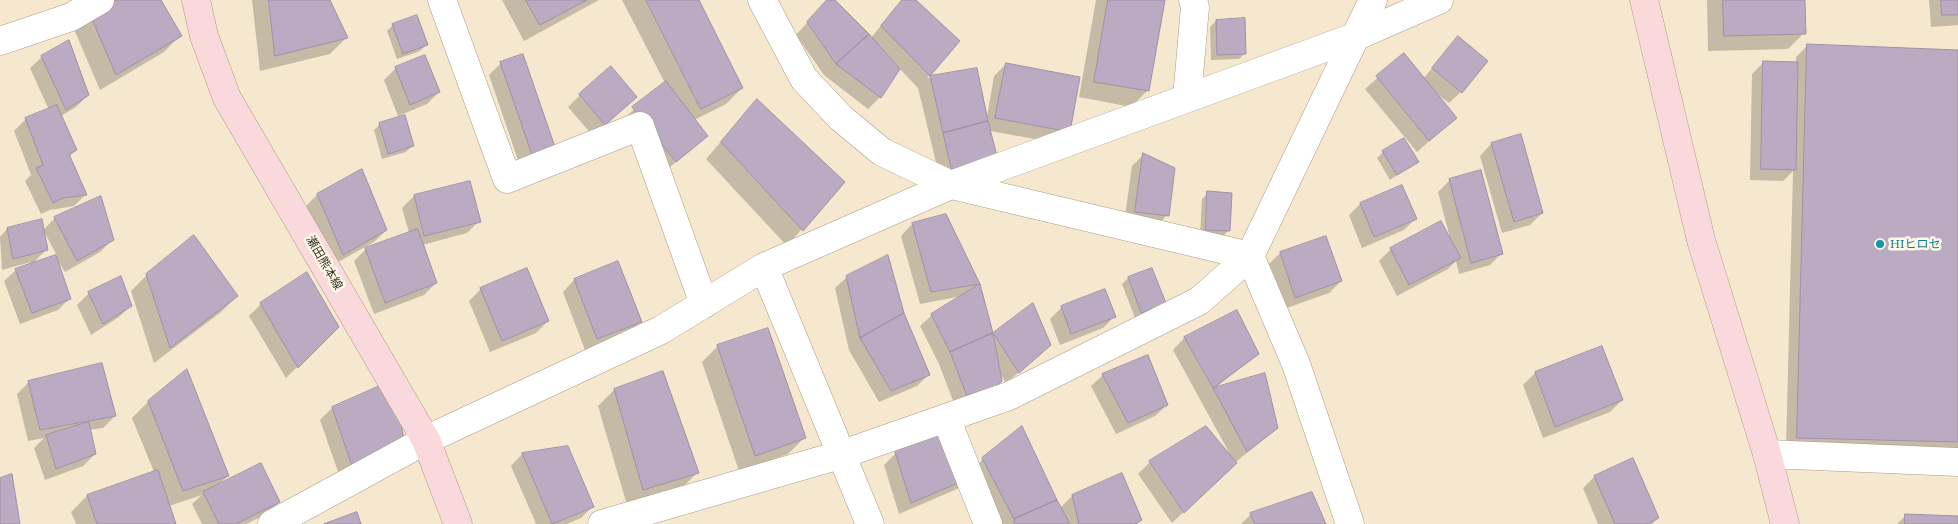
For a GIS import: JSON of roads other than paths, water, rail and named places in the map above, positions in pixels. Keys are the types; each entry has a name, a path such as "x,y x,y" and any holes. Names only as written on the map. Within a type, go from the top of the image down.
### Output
{"main road":[{"name":"瀬田熊本線","path":"196,0 204,36 227,98 426,440 458,524"},
{"path":"1644,0 1701,240 1767,454 1785,524"}],"street":[{"path":"0,41 71,17 100,0"},
{"path":"442,0 507,179 640,126 704,304"},
{"path":"762,0 804,79 841,118 882,152 951,185 1250,256"},
{"path":"1187,98 1196,7 1193,0"},
{"path":"602,524 843,454 1009,396 1094,355 1199,300 1250,256 1373,0"},
{"path":"272,524 426,440 661,330 764,268 951,185 1357,36 1439,0"},
{"path":"1250,256 1296,364 1350,524"},
{"path":"764,268 843,454 870,524"},
{"path":"946,418 988,524"},
{"path":"1767,454 1958,462"}],"place":[{"name":"HIヒロセ","path":"1880,244"}]}
